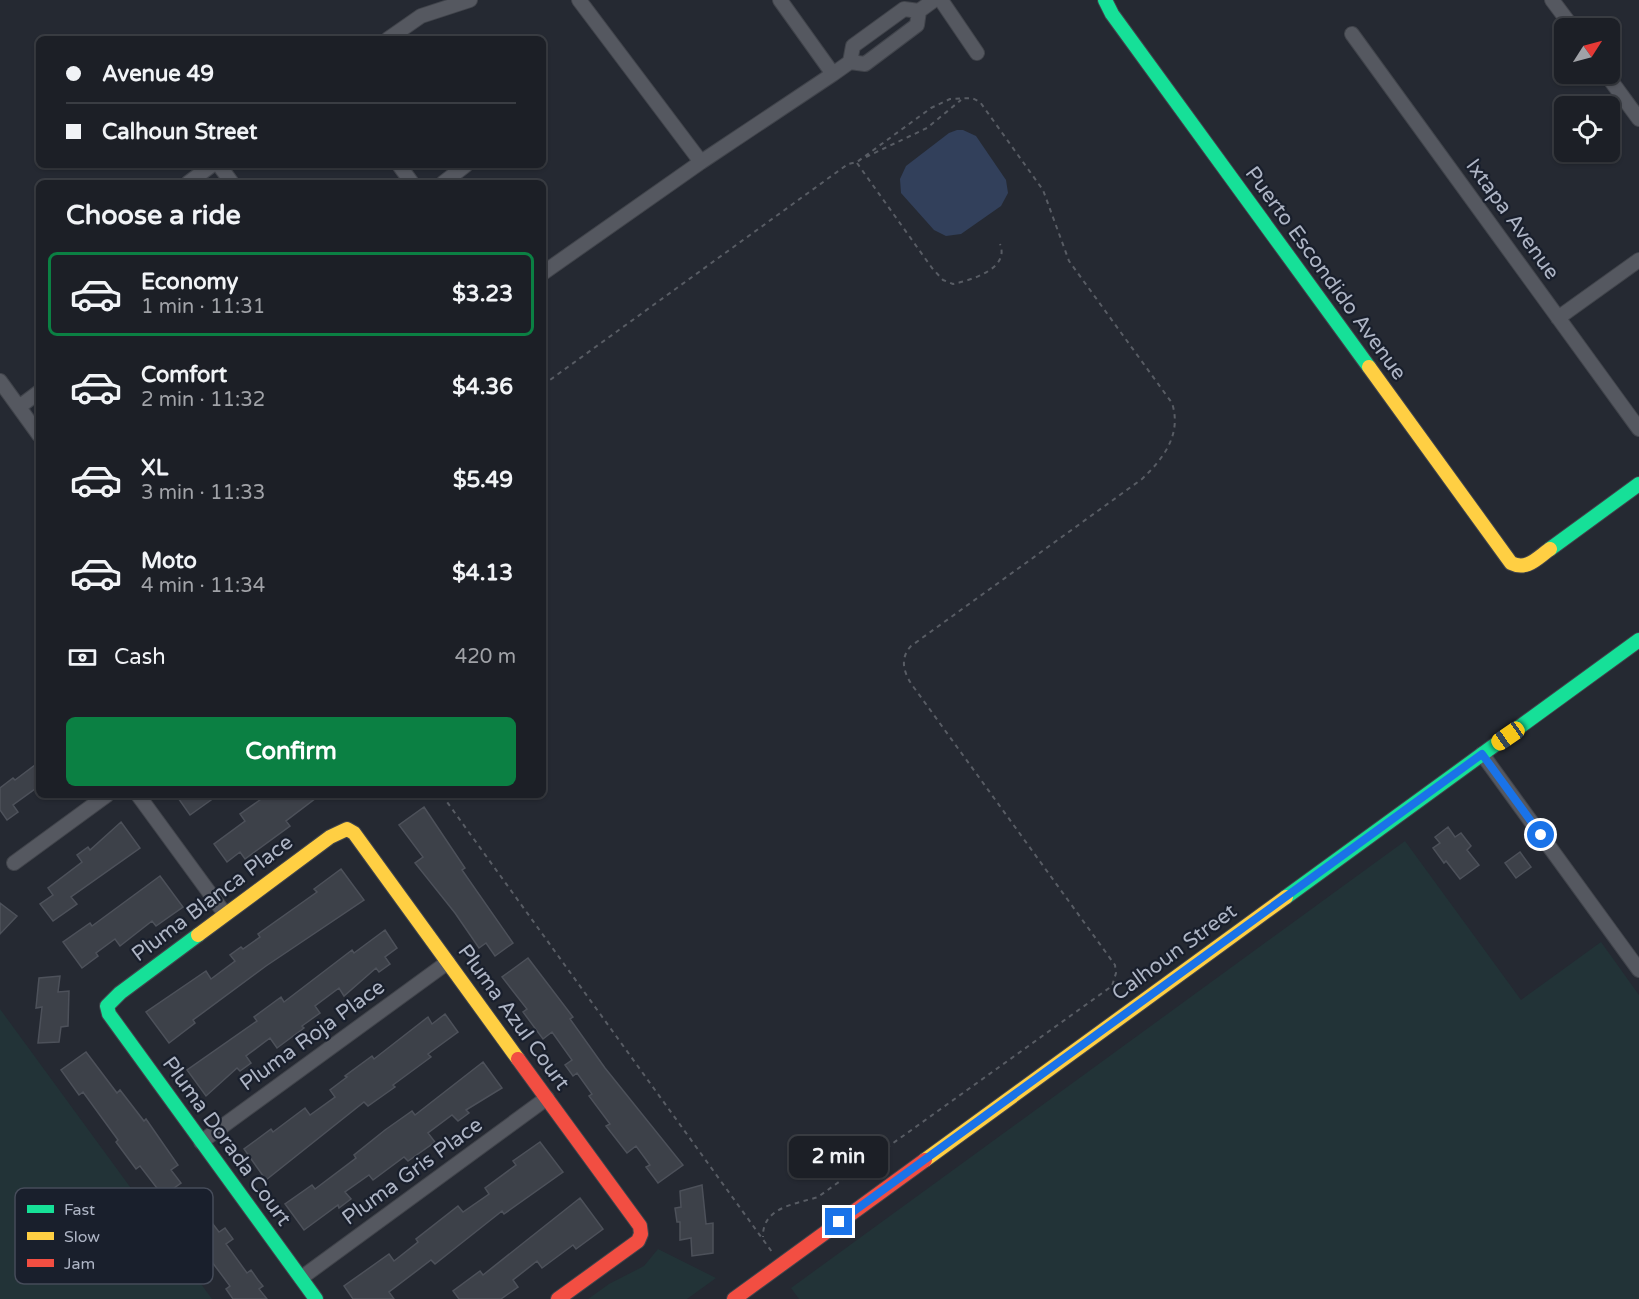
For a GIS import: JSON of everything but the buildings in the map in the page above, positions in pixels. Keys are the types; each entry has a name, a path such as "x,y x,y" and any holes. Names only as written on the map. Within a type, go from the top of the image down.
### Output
{"street":[{"path":"392,36 421,16 470,0"},
{"path":"579,0 701,162"},
{"path":"780,0 833,74"},
{"path":"850,62 853,46 904,9 919,10 934,0"},
{"path":"941,0 977,53"},
{"name":"Puerto Escondido Avenue","path":"1105,0 1112,14 1511,563 1519,567 1535,560 1639,484"},
{"path":"1552,0 1566,18"},
{"path":"546,271 701,162 850,62 865,64 917,25 919,10"},
{"path":"876,30 888,47"},
{"name":"Ixtapa Avenue","path":"1352,34 1639,429"},
{"path":"1613,84 1639,119"},
{"path":"192,180 208,168"},
{"path":"447,180 462,168"},
{"path":"1558,318 1639,260"},
{"path":"0,381 36,431"},
{"path":"19,407 36,394"},
{"name":"Calhoun Street","path":"734,1299 1639,640"},
{"path":"1482,754 1639,970"},
{"path":"14,863 103,798"},
{"path":"140,798 225,914"},
{"name":"Pluma Blanca Place","path":"108,1006 120,993 225,914 330,837 347,830"},
{"name":"Pluma Azul Court","path":"347,830 354,833 640,1226 641,1234 629,1248 558,1299"},
{"name":"Pluma Roja Place","path":"201,1142 448,962"},
{"name":"Pluma Dorada Court","path":"108,1006 109,1014 115,1023 316,1299"},
{"name":"Pluma Gris Place","path":"301,1278 547,1098"}],"path":[{"path":"546,383 848,164 857,162 927,128 963,98"},
{"path":"444,798 763,1237 763,1227 772,1213 819,1197 1112,986 1116,973 1115,965 907,678 904,661 911,646 1142,478 1159,462 1169,445 1176,425 1176,415 1172,403 1069,261 1043,190 986,108 972,98 950,99 931,108 857,162"},
{"path":"857,162 918,249 943,280 953,284 982,275 998,264 1001,259 1000,244"}],"shaded area":[{"path":"1405,841 1521,1000 1601,942 1639,995 1639,1299 799,1299 791,1288"},
{"path":"0,1009 131,1188 15,1188 15,1284 201,1284 212,1299 0,1299"},
{"path":"658,1249 716,1278 687,1299 588,1299 609,1284 644,1266"}],"water":[{"path":"963,130 976,136 1006,180 1008,193 1001,206 961,234 946,236 934,230 901,193 900,179 906,166 949,133"}],"traffic: fast":[{"path":"1105,0 1112,14 1369,367"},
{"path":"1550,549 1639,484"},
{"path":"1286,897 1639,640"},
{"path":"198,935 120,993 107,1006 109,1014 316,1299"}],"traffic: slow":[{"path":"1369,367 1511,563 1527,564 1550,549"},
{"path":"198,935 330,837 347,829 354,833 518,1059"},
{"path":"925,1160 1286,897"}],"traffic: jam":[{"path":"518,1059 640,1226 641,1234 638,1241 558,1299"},
{"path":"734,1299 925,1160"}],"route":[{"path":"839,1222 1482,754 1541,835"}]}
